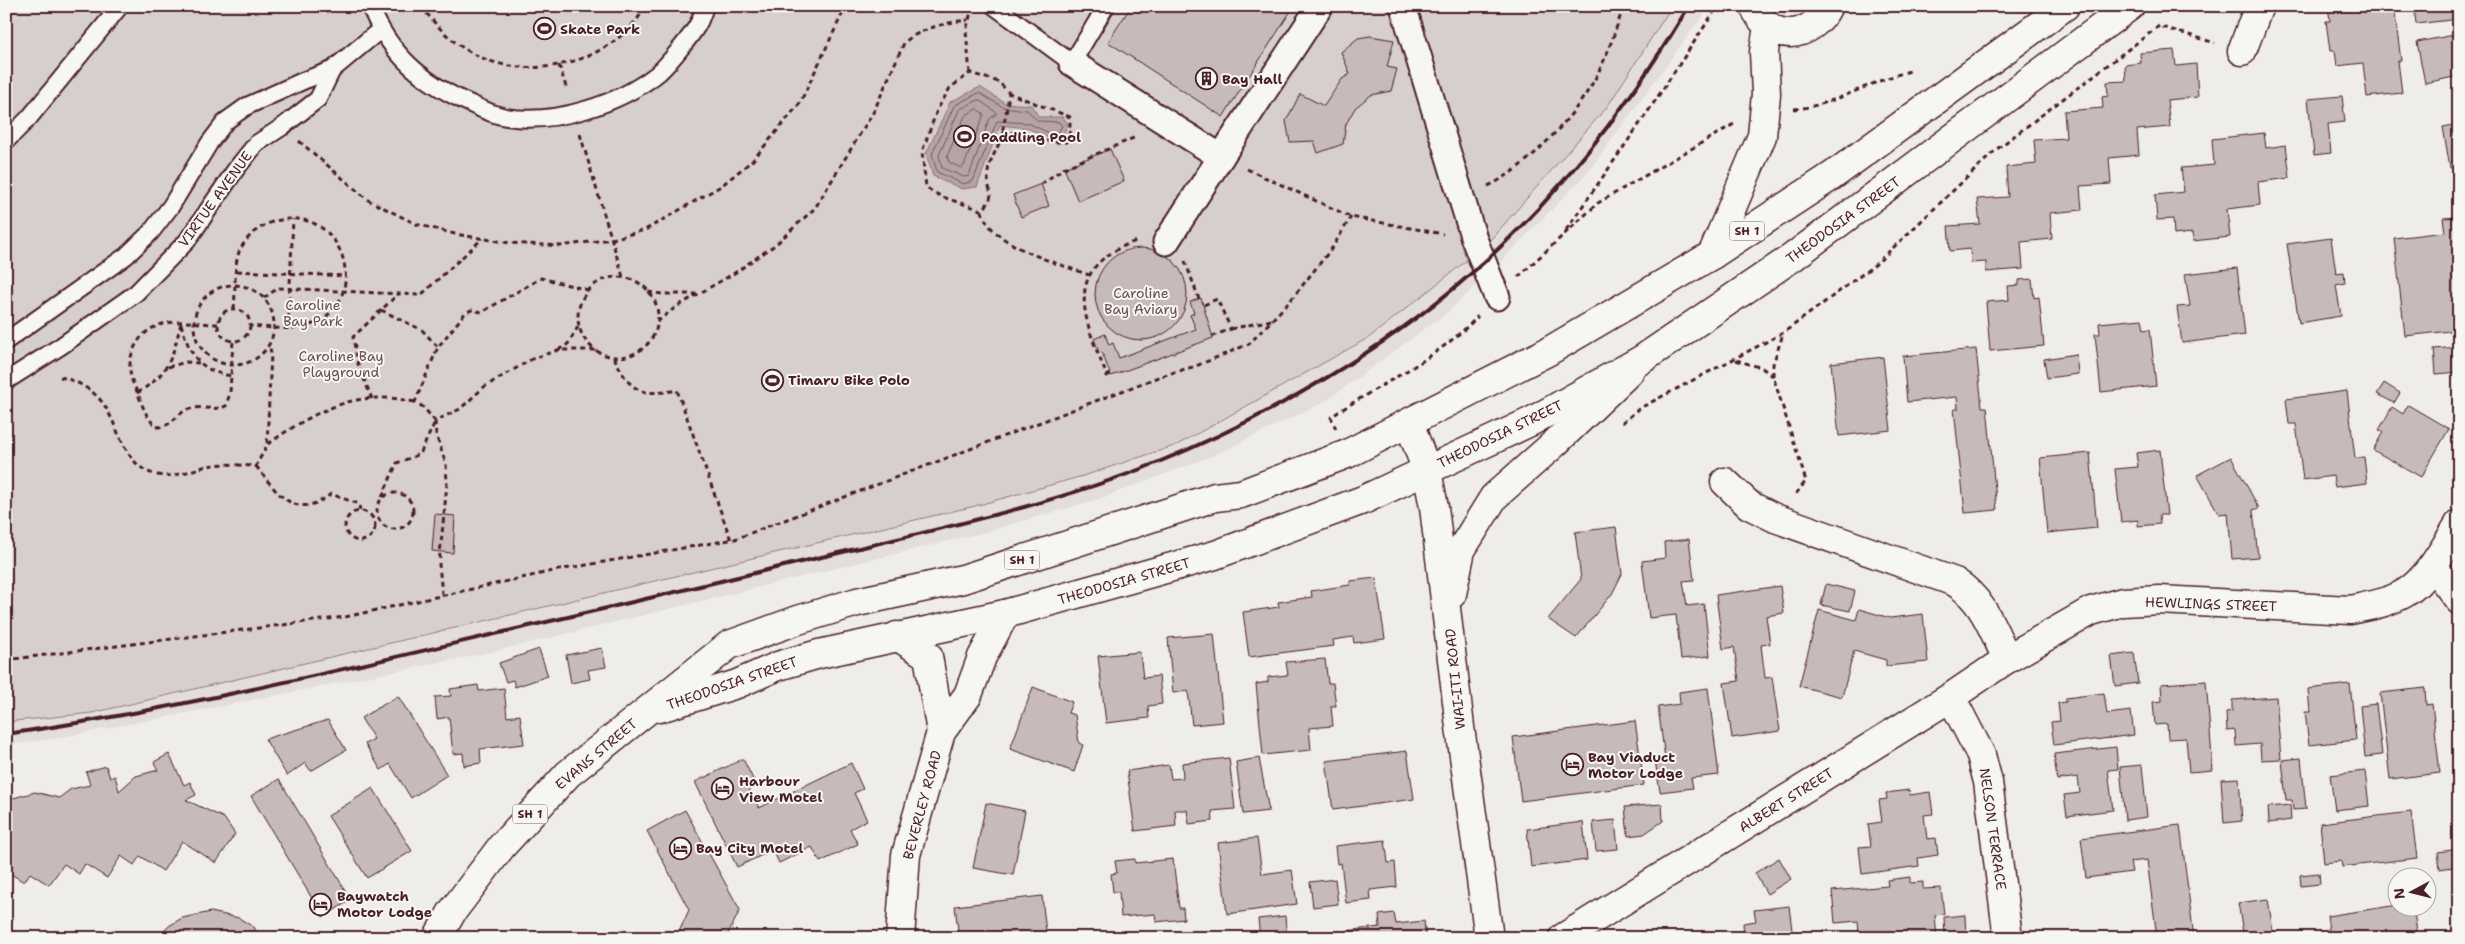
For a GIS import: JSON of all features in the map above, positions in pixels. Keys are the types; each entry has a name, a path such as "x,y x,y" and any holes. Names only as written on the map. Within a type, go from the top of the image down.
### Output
{"main road":[{"path":"1761,16 1781,32 1796,33 1810,29 1821,19 1828,6"},
{"name":"THEODOSIA STREET","path":"646,712 729,645 798,620 857,602 963,579 1215,497 1241,494 1347,454 1549,351 1712,255 1832,176 2065,6"},
{"name":"THEODOSIA STREET","path":"646,712 737,684 778,666 819,654 1005,614 1215,555 1363,500 1427,471 1532,421 1641,360 1793,257 2130,6"},
{"path":"2242,51 2259,6"},
{"path":"1712,255 1762,136 1766,94 1761,16"},
{"path":"1448,616 1461,550 1494,497 1555,443 1641,360"},
{"name":"WAI-ITI ROAD","path":"1409,423 1427,471 1448,616 1460,728 1489,938"},
{"path":"1726,482 1749,504 1775,518 1955,582 1967,590 1980,604 2007,659"},
{"name":"HEWLINGS STREET","path":"2007,659 2091,611 2123,602 2159,600 2350,610 2375,605 2405,593 2433,566 2459,524"},
{"path":"2433,566 2459,600"},
{"name":"BEVERLEY ROAD","path":"900,938 906,855 941,732 968,695 982,657 1005,614"},
{"name":"BEVERLEY ROAD","path":"897,636 928,656 941,732"},
{"name":"ALBERT STREET","path":"1563,938 1952,696 2007,659"},
{"name":"NELSON TERRACE","path":"1952,696 1984,764 2008,938"},
{"name":"EVANS STREET","path":"437,938 479,876 534,809 568,774 646,712"}],"street":[{"path":"1166,242 1320,6"},
{"path":"1402,6 1474,239 1497,297"},
{"path":"1072,63 1222,157"}],"lane":[{"path":"6,141 29,118 120,6"},
{"path":"370,6 380,30 401,58 422,78 450,96 506,117 541,117 603,106 658,73 698,25 705,6"},
{"path":"994,6 1072,63 1106,6"},
{"path":"6,341 126,256 151,232 171,206 210,142 226,121 247,106 332,70 380,30"},
{"name":"VIRTUE AVENUE","path":"6,381 61,346 136,293 187,241 236,169 256,144 287,124 318,99 332,70"}],"path":[{"path":"420,6 441,32 478,56 521,68 559,65 605,48 640,18 646,6"},
{"path":"287,124 302,145 368,200 416,224 482,239 560,246 612,239 645,230 720,186 753,160 800,103 846,6"},
{"path":"970,73 966,55 968,20 973,6"},
{"path":"1461,197 1503,179 1518,168 1550,138 1577,105 1599,72 1624,6"},
{"path":"1561,237 1718,6"},
{"path":"657,322 697,294 733,274 775,245 815,208 874,111 904,43 911,36 956,21 968,20"},
{"path":"1617,426 1640,408 1735,360 1783,333 1876,264 1997,149 2159,26 2242,51"},
{"path":"559,65 623,277"},
{"path":"1788,110 1814,106 1889,76 1911,71"},
{"path":"970,73 998,82 1009,93 1070,117 1070,131 1066,142 1057,143 1017,132 1002,132"},
{"path":"970,73 950,88 937,110 922,152 926,188 935,195 960,201 982,211 985,221 1000,236 1021,248 1088,275"},
{"path":"982,211 990,201 992,191 987,177 990,161 1004,125 1009,93"},
{"path":"1041,184 1064,168 1168,123"},
{"path":"1337,431 1331,418 1359,398 1426,357 1472,324 1497,297 1598,204 1735,124"},
{"path":"1222,157 1350,217 1474,239"},
{"path":"6,660 345,617 442,594 622,558 732,540 1161,376 1196,366 1249,344 1273,320 1332,248 1350,217"},
{"path":"288,328 293,219"},
{"path":"234,310 236,271 240,252 256,230 268,224 293,219 306,220 320,225 336,240 342,252 346,276 342,292 330,312 319,321 306,326 288,328 250,326"},
{"path":"264,298 278,288 421,295 482,239"},
{"path":"1110,374 1107,376 1095,345 1083,297 1088,275 1116,248 1141,240 1166,242 1184,260 1199,299"},
{"path":"236,271 346,276"},
{"path":"558,350 596,350 614,357 628,356 640,350 650,340 656,328 658,314 655,301 636,281 623,277 604,280 588,290 581,301 578,325 583,338 596,350"},
{"path":"415,402 438,347 466,312 472,310 482,312 541,278 588,290"},
{"path":"256,466 267,444 271,361 269,344 274,328 270,307 264,298 251,289 236,285 225,286 206,295 196,313 194,324 194,334 204,352 222,363 232,365 244,364 255,359 269,344"},
{"path":"648,292 675,295 697,294"},
{"path":"372,399 358,364 352,337 398,294"},
{"path":"1204,305 1217,299 1230,329"},
{"path":"234,310 245,314 250,326 245,337 233,341 224,338 218,324 225,312 234,310"},
{"path":"381,310 422,330 438,347"},
{"path":"1213,336 1230,329 1273,320"},
{"path":"218,324 180,323 158,325 149,330 140,339 133,350 130,364 131,376 150,421 157,427 165,427 172,424 185,410 200,407 220,408 226,406 230,394 233,341"},
{"path":"180,323 191,353 200,363 217,373 231,376"},
{"path":"137,393 151,385 168,367 173,355 180,323"},
{"path":"382,498 393,493 404,495 412,503 413,515 407,525 396,529 384,526 379,518 377,509 383,492 393,476 397,463 420,454 435,421 460,409 484,387 508,371 568,344 578,325"},
{"path":"1775,518 1806,481 1773,376 1773,364 1783,333"},
{"path":"614,357 623,376 632,387 642,393 657,394 677,390 732,540"},
{"path":"1735,360 1762,368 1773,376"},
{"path":"168,367 186,362 200,363"},
{"path":"60,377 84,386 98,398 106,407 121,444 130,456 142,467 157,475 170,475 215,464 256,466 279,496 289,503 300,506 311,505 331,494 359,504 360,512"},
{"path":"267,444 304,420 330,408 383,398 415,402 423,406 435,421 447,474 439,564 442,594"},
{"path":"360,512 369,515 373,521 373,532 367,539 357,541 349,537 345,522 351,514 360,512"},
{"path":"373,521 379,518"}],"shaded area":[{"path":"1672,6 1710,6 1586,175 1500,262 1487,247 1492,238 1607,107"},
{"path":"1470,258 1469,269 1480,282 1448,312 1326,401 1212,456 1102,498 986,532 496,651 58,738 6,745 6,722 92,713 625,589 975,506 1083,476 1177,445 1370,337"}],"green space":[{"name":"Caroline Bay Park","path":"6,6 1672,6 1607,107 1492,238 1470,258 1370,337 1177,445 1083,476 975,506 92,713 6,722"}],"water":[{"name":"Paddling Pool","path":"980,87 1005,103 1031,105 1039,117 1063,117 1068,124 1063,135 1051,139 1027,128 1000,125 977,187 962,189 933,176 926,154 950,102"}],"building":[{"name":"Bay Hall","path":"1131,6 1294,6 1223,117 1108,42"},
{"path":"2328,6 2394,6 2401,61 2398,61 2402,93 2367,97 2363,63 2337,66 2335,51 2330,51 2326,21 2330,21"},
{"path":"2414,6 2459,6 2459,19 2416,24"},
{"path":"2459,34 2459,76 2425,83 2417,42"},
{"path":"1370,36 1394,40 1387,67 1397,69 1391,91 1371,95 1355,108 1346,124 1343,144 1318,153 1314,141 1290,142 1286,121 1300,94 1324,106 1342,79 1350,74 1341,52 1358,38"},
{"path":"2174,50 2176,66 2196,64 2198,97 2167,100 2170,127 2137,130 2139,155 2109,158 2111,184 2080,186 2082,210 2050,213 2052,239 2021,242 2023,269 1986,272 1986,262 1971,263 1970,249 1950,251 1948,226 1980,224 1977,199 2008,197 2006,167 2036,164 2034,140 2066,138 2064,111 2103,108 2102,97 2108,96 2107,82 2126,81 2125,65 2141,63 2140,53"},
{"path":"2342,96 2345,122 2328,124 2331,153 2314,155 2308,99"},
{"path":"2459,124 2459,167 2450,168 2443,127"},
{"path":"2264,133 2266,148 2286,145 2290,178 2258,182 2260,205 2227,209 2230,237 2193,241 2192,233 2174,235 2173,219 2157,220 2155,195 2184,192 2181,168 2214,165 2212,139"},
{"path":"1110,149 1124,181 1078,201 1064,168"},
{"path":"1041,184 1049,206 1021,217 1013,195"},
{"path":"2459,217 2459,330 2405,336 2394,238 2445,232 2443,218"},
{"path":"2331,238 2336,273 2344,272 2345,283 2336,285 2341,316 2299,323 2287,244"},
{"path":"1132,248 1150,248 1167,255 1180,268 1187,285 1187,303 1180,320 1167,333 1150,340 1132,340 1115,333 1102,320 1095,303 1095,285 1102,268 1115,255"},
{"path":"2237,268 2245,335 2182,343 2177,307 2190,306 2185,274"},
{"path":"2032,279 2034,298 2039,297 2044,346 1990,351 1986,302 2009,300 2008,286 2019,285 2019,280"},
{"path":"1201,298 1213,338 1111,376 1102,352 1099,353 1094,339 1105,334 1109,345 1113,343 1119,358 1196,329 1190,315 1194,313 1190,302"},
{"path":"2142,319 2144,330 2150,329 2156,386 2101,392 2095,334 2100,334 2099,323"},
{"path":"2459,347 2459,372 2436,374 2434,349"},
{"path":"1976,349 1982,407 1987,407 1997,510 1965,513 1954,409 1958,409 1957,397 1907,402 1903,356"},
{"path":"2076,354 2078,374 2047,378 2044,359"},
{"path":"1883,357 1891,430 1839,436 1831,363"},
{"path":"2384,383 2400,393 2394,403 2377,394"},
{"path":"2347,391 2355,458 2364,457 2367,483 2335,487 2333,476 2303,480 2296,424 2289,424 2286,399"},
{"path":"2408,405 2449,429 2421,477 2373,450 2383,432 2379,430 2392,407 2403,414"},
{"path":"2160,450 2167,515 2159,515 2160,524 2138,526 2138,520 2121,522 2115,469 2138,467 2136,453"},
{"path":"2090,453 2097,528 2047,533 2040,458"},
{"path":"2231,457 2259,508 2253,510 2258,557 2232,559 2228,513 2219,514 2197,475"},
{"path":"435,514 455,516 453,553 432,551"},
{"path":"1616,527 1622,574 1612,594 1576,638 1548,619 1581,579 1575,532"},
{"path":"1689,539 1694,580 1683,581 1687,606 1704,604 1710,656 1681,659 1676,615 1649,618 1642,561 1665,558 1664,542"},
{"path":"1376,578 1385,639 1354,643 1353,637 1333,640 1334,646 1249,657 1243,612 1279,607 1278,602 1312,597 1311,591 1350,585 1350,581"},
{"path":"1826,584 1855,591 1850,611 1821,605"},
{"path":"1780,586 1784,613 1766,616 1770,644 1761,645 1765,678 1772,677 1780,731 1732,738 1724,683 1739,681 1734,647 1723,649 1716,595"},
{"path":"1859,609 1890,618 1923,614 1928,662 1886,666 1886,660 1854,651 1842,697 1799,686 1819,610 1856,620"},
{"path":"1214,634 1223,722 1192,725 1188,691 1173,693 1168,638"},
{"path":"602,648 606,667 588,670 590,679 571,683 566,655"},
{"path":"539,649 548,676 515,687 513,680 506,682 499,663"},
{"path":"1140,652 1143,678 1159,676 1162,704 1148,706 1149,718 1106,723 1098,656"},
{"path":"2134,653 2138,683 2115,686 2111,656"},
{"path":"1325,659 1328,683 1333,683 1336,706 1331,706 1333,726 1309,728 1311,750 1263,755 1256,684 1268,682 1268,677 1288,675 1286,662"},
{"path":"2206,681 2213,770 2189,772 2186,738 2168,739 2167,724 2155,725 2153,702 2162,701 2161,684"},
{"path":"2350,684 2356,740 2309,745 2305,712 2310,712 2308,689"},
{"path":"478,685 479,691 504,688 507,717 520,715 524,744 480,749 481,763 464,766 463,753 453,754 449,717 437,719 435,697 451,696 450,689"},
{"path":"1033,687 1072,702 1068,713 1075,715 1079,743 1083,745 1074,772 1010,749"},
{"path":"1708,688 1719,775 1691,778 1693,788 1660,792 1655,760 1665,759 1658,707 1680,704 1679,692"},
{"path":"2425,688 2426,705 2432,704 2440,773 2390,779 2380,693"},
{"path":"2104,693 2107,714 2131,711 2134,735 2054,745 2051,722 2060,721 2058,703 2066,702 2066,698"},
{"path":"398,696 447,775 411,798 390,764 381,770 365,744 374,739 361,718"},
{"path":"2276,697 2281,759 2261,760 2260,744 2236,746 2235,730 2227,731 2226,712 2232,711 2232,700"},
{"path":"2376,704 2382,755 2365,757 2360,706"},
{"path":"328,720 346,750 311,771 305,763 287,776 265,739"},
{"path":"1635,721 1644,785 1521,801 1513,737"},
{"path":"2116,747 2118,769 2108,770 2113,810 2067,816 2064,795 2080,793 2078,777 2057,780 2054,754"},
{"path":"1407,751 1414,799 1333,810 1326,761"},
{"path":"169,754 184,785 190,782 196,795 186,800 224,818 235,834 216,863 182,841 163,871 140,856 134,865 121,856 107,878 85,864 79,874 64,864 49,885 30,873 24,882 6,871 6,802 10,799 35,792 59,798 71,789 90,785 86,772 106,766 110,778 115,776 119,791 136,776 158,770 154,762"},
{"path":"1229,758 1235,809 1212,811 1213,821 1189,824 1187,810 1175,810 1176,826 1135,831 1127,771 1169,765 1171,779 1183,778 1182,763"},
{"path":"1259,758 1269,811 1243,814 1236,762"},
{"path":"2301,758 2306,809 2293,810 2292,800 2286,800 2282,760"},
{"path":"743,759 755,783 748,787 759,808 851,763 863,789 854,793 867,820 850,829 858,844 820,862 812,847 779,863 773,850 737,867 695,782"},
{"path":"2142,765 2147,817 2125,820 2120,767"},
{"path":"2365,771 2369,806 2335,810 2330,775"},
{"path":"2239,778 2242,821 2224,823 2221,779"},
{"path":"279,779 351,900 323,917 251,796"},
{"path":"373,788 412,851 367,878 328,816"},
{"path":"1909,790 1910,795 1930,792 1933,814 1924,815 1927,839 1936,838 1938,855 1918,858 1919,866 1862,874 1859,847 1871,846 1868,824 1882,822 1879,800 1887,799 1886,793"},
{"path":"986,803 1025,811 1013,875 973,868"},
{"path":"1662,804 1663,821 1644,834 1628,836 1625,807"},
{"path":"2290,805 2291,820 2269,823 2268,807"},
{"path":"685,810 740,910 726,938 676,938 689,910 647,831"},
{"path":"2411,812 2417,858 2342,867 2341,861 2324,863 2320,823"},
{"path":"1615,820 1618,849 1596,851 1593,822"},
{"path":"1583,822 1587,860 1531,867 1527,829"},
{"path":"2180,825 2194,938 2157,938 2147,860 2130,862 2132,872 2086,878 2081,838"},
{"path":"1257,838 1262,874 1292,870 1297,904 1227,914 1218,843"},
{"path":"1385,840 1388,863 1395,862 1397,887 1370,890 1371,900 1346,903 1341,863 1337,864 1335,846"},
{"path":"2459,849 2459,866 2440,869 2438,852"},
{"path":"1779,858 1791,879 1767,894 1755,873"},
{"path":"1135,859 1135,863 1173,859 1179,908 1183,908 1184,919 1156,922 1155,914 1121,917 1119,892 1113,892 1111,874 1117,873 1115,861"},
{"path":"2319,873 2320,884 2301,886 2300,875"},
{"path":"1910,877 1910,883 1923,882 1923,889 1941,888 1944,914 1935,915 1937,938 1869,938 1869,933 1859,934 1858,921 1835,923 1832,891 1888,886 1887,880"},
{"path":"1335,879 1338,904 1313,907 1310,882"},
{"path":"1042,896 1046,933 1009,938 959,938 955,906"},
{"path":"2268,899 2274,938 2244,938 2238,903"},
{"path":"1789,906 1793,938 1744,938 1743,923 1756,921 1754,910"},
{"path":"2388,907 2388,916 2415,916 2418,938 2330,938 2327,916"},
{"path":"211,912 239,918 255,928 255,937 262,938 157,938 169,926 182,918"},
{"path":"1394,913 1396,924 1424,921 1426,938 1346,938 1345,931 1380,927 1379,915"},
{"path":"1965,915 1966,938 1945,938 1944,917"},
{"path":"1285,916 1287,938 1260,938 1258,919"}],"railway":[{"path":"6,734 157,709 306,678 944,528 1087,488 1156,463 1198,445 1281,404 1362,355 1401,329 1473,272 1535,213 1591,148 1642,78 1689,6"}],"place":[{"name":"Skate Park","path":"544,29"},
{"name":"Bay Hall","path":"1206,79"},
{"name":"Paddling Pool","path":"965,137"},
{"name":"Timaru Bike Polo","path":"772,380"},
{"name":"Bay Viaduct Motor Lodge","path":"1572,765"},
{"name":"Harbour View Motel","path":"723,789"},
{"name":"Bay City Motel","path":"680,848"},
{"name":"Baywatch Motor Lodge","path":"321,904"}],"park label":[{"name":"Caroline Bay Aviary","path":"1141,302"},
{"name":"Caroline Bay Playground","path":"341,364"}]}
